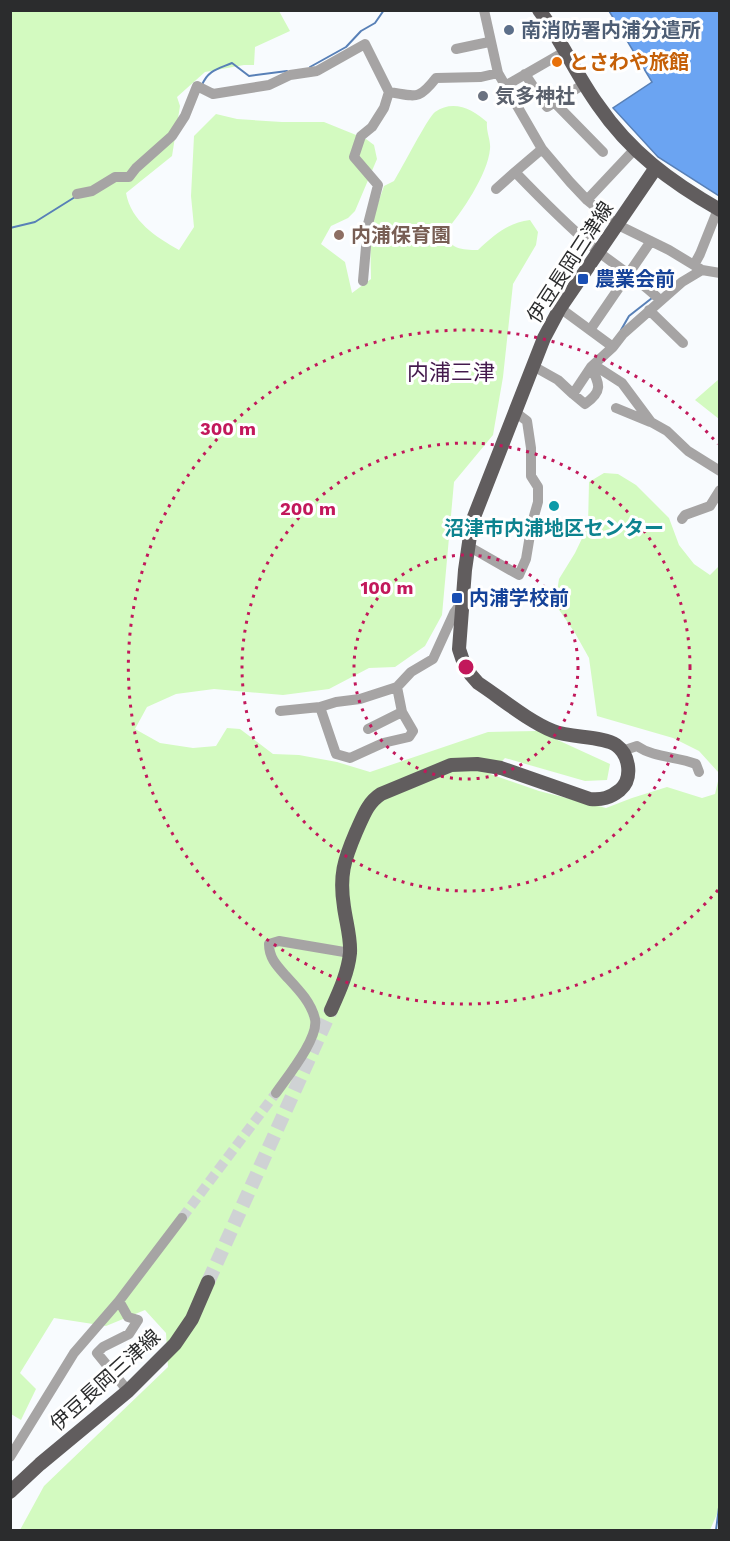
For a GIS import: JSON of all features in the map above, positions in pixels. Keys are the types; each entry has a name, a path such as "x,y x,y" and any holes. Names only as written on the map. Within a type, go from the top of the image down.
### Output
{"main road":[{"path":"539,10 584,84 620,135 655,169 719,210"},
{"name":"伊豆長岡三津線","path":"622,751 615,744 553,731 478,683 464,664 459,648 472,522 544,338 560,308 655,169"},
{"path":"331,1010 350,953 342,885 344,862 365,810 373,799 451,765 477,764 501,768 590,799 602,800 626,784 629,771 622,751"},
{"name":"伊豆長岡三津線","path":"10,1492 128,1391 175,1344 192,1319 208,1282"}],"street":[{"path":"484,10 489,42 498,73 505,86 542,148 587,200 616,224 698,268 720,273"},
{"path":"456,50 489,42"},
{"path":"77,194 92,191 115,177 132,173 172,136 186,116 194,91 200,87 213,94 269,85 290,75 317,71 347,50 365,44 389,92 384,108 372,128 362,136 354,157 378,185 368,224 363,281"},
{"path":"505,86 564,52"},
{"path":"389,92 418,96 425,92 436,78 481,77 498,73"},
{"path":"525,74 547,107 584,84"},
{"path":"554,102 603,152"},
{"path":"496,189 542,148"},
{"path":"587,200 634,150"},
{"path":"515,172 564,223 660,300"},
{"path":"573,394 593,366 623,334 698,268 700,254 719,210"},
{"path":"590,330 651,241"},
{"path":"560,308 613,347"},
{"path":"649,310 683,343"},
{"path":"533,366 558,381 585,404 597,394 599,386 593,366"},
{"path":"593,366 622,383 651,422"},
{"path":"616,408 667,431 688,451 720,471"},
{"path":"468,546 519,575 526,559 538,502 538,487 531,476 531,448 527,421 515,412"},
{"path":"682,519 685,515 710,506 720,490"},
{"path":"280,711 320,707 360,699 397,687 411,672 434,659 454,613 462,602"},
{"path":"320,707 336,754 350,758 383,743 409,737 413,730 402,712 397,687"},
{"path":"368,729 402,712"},
{"path":"622,751 637,746 647,753 682,758 696,764 699,772"},
{"path":"276,1093 310,1042 315,1021 308,1001 269,954 269,944 279,941 350,953"},
{"path":"11,1454 74,1353 118,1301 182,1218"},
{"path":"118,1301 128,1317 138,1320 129,1334 103,1347 98,1353 128,1391"}],"green space":[{"path":"10,11 279,11 290,31 255,47 254,65 205,72 177,97 180,106 172,156 126,193 133,212 139,220 153,234 179,250 194,227 191,196 194,136 216,114 237,119 324,122 366,139 374,145 377,159 355,211 348,218 331,226 321,244 345,262 352,293 371,279 370,226 384,186 394,181 427,123 435,112 442,108 462,107 481,117 487,122 490,146 488,159 479,182 445,232 450,242 462,249 478,250 508,227 530,220 538,232 536,245 513,284 503,377 493,435 454,482 442,615 425,646 395,667 369,668 329,689 283,695 214,689 176,694 147,707 135,729 160,743 193,748 216,746 227,728 240,729 273,754 299,755 337,762 370,772 488,732 538,731 610,764 607,780 585,781 505,758 490,774 539,791 606,808 667,787 702,798 715,794 719,777 720,1507 710,1530 20,1530 44,1486 168,1367 166,1333 145,1310 106,1326 54,1318 20,1373 36,1389 21,1420 11,1414"},
{"path":"719,379 719,419 695,400"},
{"path":"604,473 618,474 636,485 669,518 679,545 694,564 710,575 719,566 719,773 699,751 673,738 597,716 589,658 555,604 559,579 588,526 589,482"}],"water":[{"path":"609,11 719,11 719,196 658,157 613,108 652,82"}],"waterway":[{"path":"310,67 346,47 361,31 375,23 384,10"},
{"path":"202,85 210,73 232,63 249,76 287,71"},
{"path":"10,228 35,222 75,197"},
{"path":"621,330 629,316 652,298"},
{"path":"716,1530 720,1500"}],"tunnel":[{"path":"208,1282 331,1010"},
{"path":"182,1218 276,1093"}],"place":[{"name":"南消防署内浦分遣所","path":"509,30"},
{"name":"とさわや旅館","path":"557,62"},
{"name":"気多神社","path":"483,96"},
{"name":"内浦保育園","path":"339,235"},
{"name":"農業会前","path":"583,279"},
{"name":"沼津市内浦地区センター","path":"554,506"},
{"name":"内浦学校前","path":"457,598"}],"district":[{"name":"内浦三津","path":"451,372"}]}
